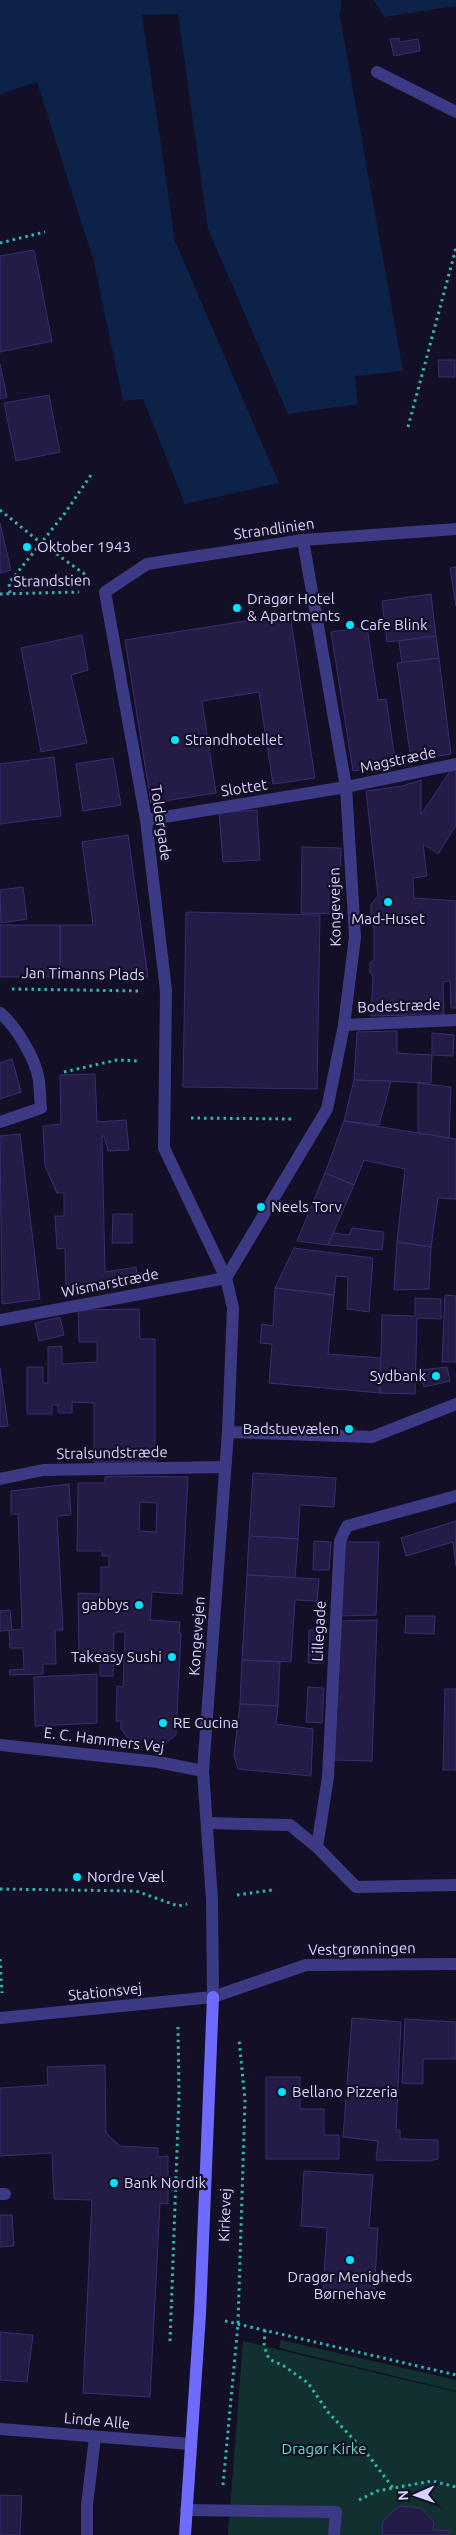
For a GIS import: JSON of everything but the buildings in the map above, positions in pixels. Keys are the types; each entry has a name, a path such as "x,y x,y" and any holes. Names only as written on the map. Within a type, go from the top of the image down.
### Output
{"main road":[{"name":"Kirkevej","path":"185,2535 200,2314 213,1997"}],"street":[{"path":"377,72 456,112"},
{"name":"Strandlinien","path":"105,592 147,564 303,540 456,529"},
{"name":"Kongevejen","path":"226,1278 327,1109 344,1025 355,937 346,787 303,540"},
{"name":"Toldergade","path":"105,592 146,820 166,991 164,1062"},
{"name":"Magstræde","path":"346,787 456,764"},
{"name":"Slottet","path":"146,820 346,787"},
{"path":"0,1013 9,1020 26,1047 39,1078 41,1108 0,1122"},
{"name":"Bodestræde","path":"344,1025 456,1020"},
{"name":"Kongevejen","path":"164,1062 164,1148 226,1278 232,1308 228,1432 203,1771 212,1900 213,1997"},
{"name":"Wismarstræde","path":"0,1320 226,1278"},
{"path":"228,1432 372,1437 456,1404"},
{"name":"Stralsundstræde","path":"0,1480 43,1470 225,1467"},
{"name":"Lillegade","path":"317,1847 328,1777 340,1541 348,1526 455,1496"},
{"name":"E. C. Hammers Vej","path":"0,1745 158,1762 203,1771"},
{"path":"207,1823 290,1825 317,1847 356,1887 456,1885"},
{"name":"Vestgrønningen","path":"213,1997 306,1965 456,1964"},
{"name":"Stationsvej","path":"1,2018 213,1997"},
{"name":"Linde Alle","path":"0,2429 191,2444"},
{"path":"87,2535 87,2505 95,2437"},
{"path":"186,2510 336,2512 334,2535"}],"path":[{"path":"0,243 45,232"},
{"path":"408,427 456,248"},
{"path":"10,593 9,584 91,474"},
{"path":"0,510 41,543 80,569 105,592"},
{"name":"Strandstien","path":"0,594 105,592"},
{"name":"Jan Timanns Plads","path":"10,989 166,991"},
{"path":"39,1078 116,1060 164,1062"},
{"path":"164,1118 294,1119 312,1134"},
{"path":"0,1889 136,1891 178,1906 272,1890"},
{"path":"0,1959 1,2018"},
{"name":"Kirkevej","path":"221,2510 238,2324 245,2100 239,2035"},
{"path":"200,2314 456,2375"},
{"path":"265,2330 264,2346 269,2359 284,2366 308,2383 328,2412 368,2455 393,2488"},
{"path":"336,2512 377,2491 432,2481 456,2487"}],"green space":[{"path":"281,2340 456,2380 456,2391 279,2348"},
{"name":"Dragør Kirke","path":"243,2341 456,2392 456,2535 228,2535"}],"water":[{"path":"0,0 456,0 456,6 384,17 339,11 403,371 355,376 358,404 288,414 208,229 178,14 142,15 175,241 279,483 185,504 143,399 123,401 94,262 37,82 0,94"}],"pier":[{"path":"341,0 374,0 384,17 341,11"}],"place":[{"name":"Oktober 1943","path":"27,547"},
{"name":"Dragør Hotel & Apartments","path":"237,608"},
{"name":"Cafe Blink","path":"350,625"},
{"name":"Strandhotellet","path":"175,740"},
{"name":"Mad-Huset","path":"388,902"},
{"name":"Neels Torv","path":"261,1207"},
{"name":"Sydbank","path":"436,1376"},
{"name":"Badstuevælen","path":"349,1429"},
{"name":"gabbys","path":"139,1605"},
{"name":"Takeasy Sushi","path":"172,1657"},
{"name":"RE Cucina","path":"163,1723"},
{"name":"Nordre Væl","path":"77,1877"},
{"name":"Bellano Pizzeria","path":"282,2092"},
{"name":"Bank Nordik","path":"114,2183"},
{"name":"Dragør Menigheds Børnehave","path":"350,2260"}]}
